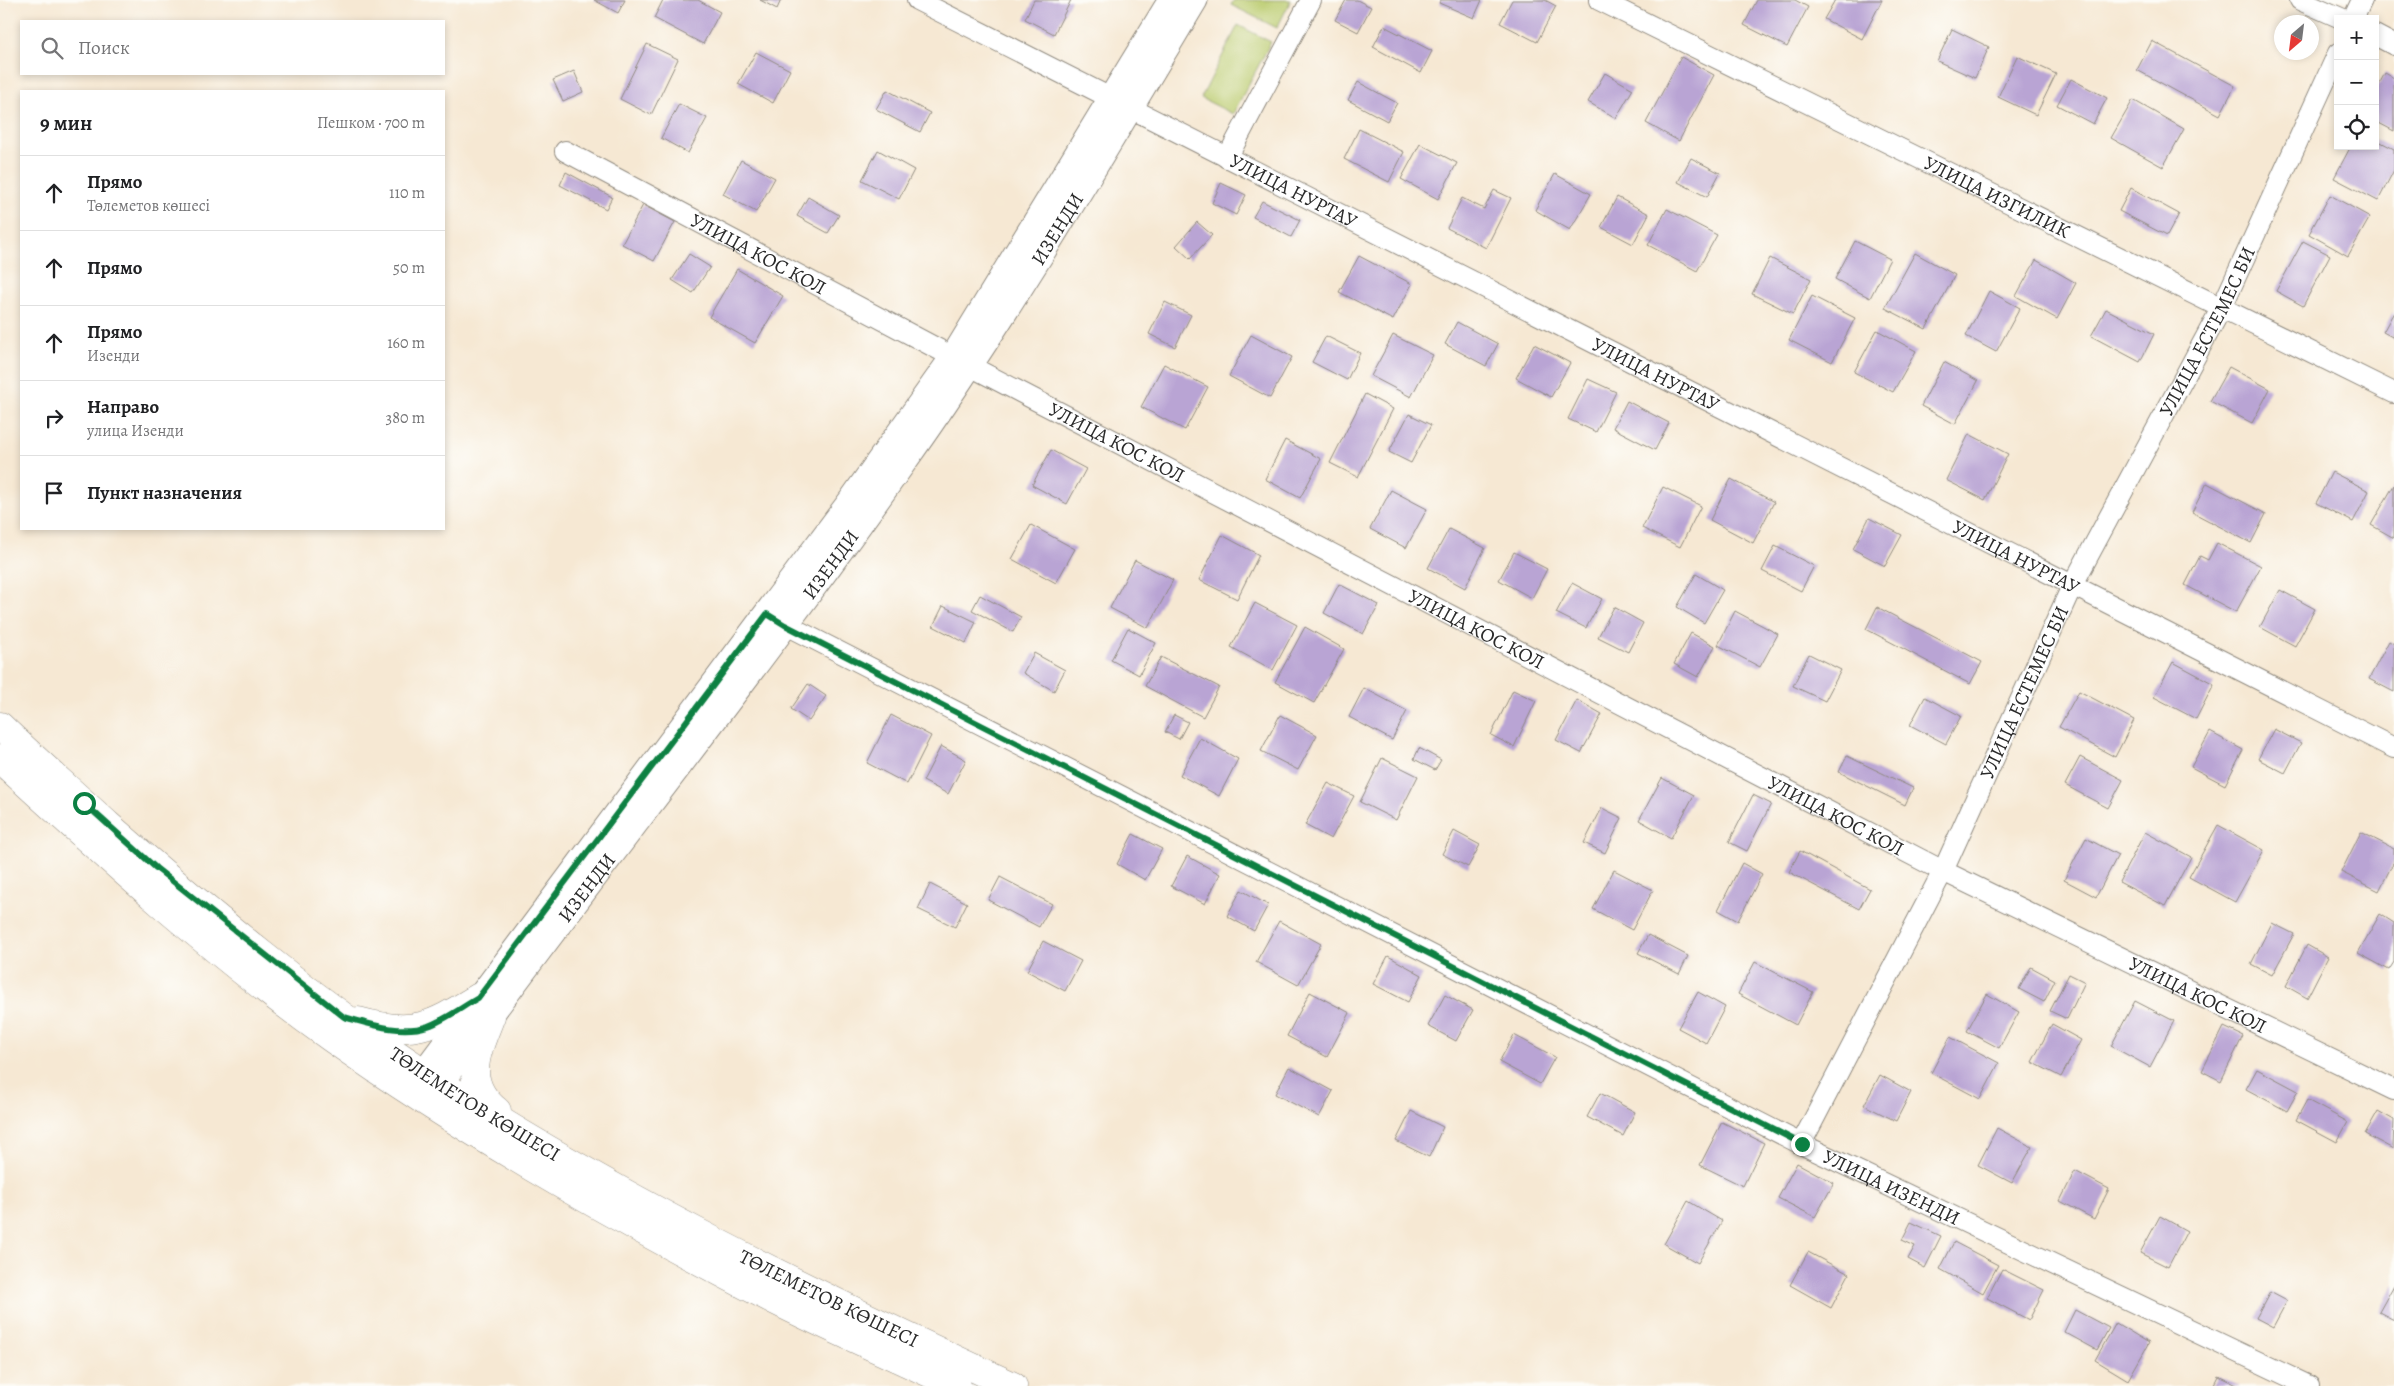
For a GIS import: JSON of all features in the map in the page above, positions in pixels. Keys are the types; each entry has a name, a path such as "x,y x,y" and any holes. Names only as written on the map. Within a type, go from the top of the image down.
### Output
{"main road":[{"name":"ТӨЛЕМЕТОВ КӨШЕСІ","path":"0,726 156,868 344,1017 425,1087 615,1216 776,1301 957,1386"},
{"name":"ТӨЛЕМЕТОВ КӨШЕСІ","path":"0,759 90,841 232,963 331,1038 425,1087 525,1134 628,1194 781,1274 1013,1386"},
{"path":"344,1017 378,1026 402,1029 427,1026 485,1007 474,1072 479,1093 491,1106 525,1134"}],"street":[{"name":"УЛИЦА НУРТАУ","path":"917,0 2394,748"},
{"name":"ИЗЕНДИ","path":"1120,104 1171,0"},
{"name":"ИЗЕНДИ","path":"425,1087 776,620 904,462 961,361 1120,104 1195,0"},
{"path":"1227,158 1311,0"},
{"name":"УЛИЦА ИЗГИЛИК","path":"1599,0 2394,393"},
{"path":"2300,0 2334,15"},
{"path":"2355,15 2362,0"},
{"path":"2379,37 2394,45"},
{"name":"УЛИЦА ЕСТЕМЕС БИ","path":"1802,1144 1943,871 2072,586 2222,307 2335,60"},
{"name":"УЛИЦА КОС КОЛ","path":"565,151 961,361 1943,871 2394,1090"},
{"name":"УЛИЦА ИЗЕНДИ","path":"776,620 1802,1144 2309,1386"}],"green space":[{"path":"1234,0 1291,0 1277,28 1231,5"},
{"path":"1238,25 1271,42 1233,114 1201,98"}],"building":[{"path":"594,0 625,0 618,13"},
{"path":"663,0 698,0 720,12 703,44 654,18"},
{"path":"760,0 781,0 777,9"},
{"path":"1034,0 1071,0 1054,34 1025,19"},
{"path":"1346,0 1357,0 1371,7 1358,32 1335,20"},
{"path":"1441,0 1482,0 1474,18 1439,3"},
{"path":"1512,0 1545,0 1556,6 1537,42 1500,23"},
{"path":"1757,0 1795,0 1808,7 1787,47 1744,25"},
{"path":"1835,0 1882,0 1862,39 1824,19"},
{"path":"1384,26 1432,51 1421,73 1373,47"},
{"path":"1952,29 1989,47 1975,78 1937,61"},
{"path":"2152,41 2235,86 2220,115 2137,70"},
{"path":"647,44 678,59 651,115 620,99"},
{"path":"756,52 790,70 773,103 738,84"},
{"path":"2017,56 2056,74 2036,115 1998,97"},
{"path":"1681,57 1714,75 1679,141 1646,123"},
{"path":"574,71 583,92 563,101 553,80"},
{"path":"1605,73 1633,89 1616,118 1588,102"},
{"path":"2385,73 2394,78 2394,131 2379,123 2379,84"},
{"path":"2071,79 2107,98 2093,124 2057,105"},
{"path":"1358,82 1397,103 1387,121 1348,100"},
{"path":"887,90 930,113 920,132 876,109"},
{"path":"2133,100 2184,129 2163,167 2111,138"},
{"path":"679,104 707,118 688,153 661,138"},
{"path":"1359,129 1404,152 1389,182 1344,159"},
{"path":"2379,141 2394,149 2394,170 2378,201 2334,178 2349,150 2379,150"},
{"path":"1420,144 1457,163 1438,199 1401,179"},
{"path":"878,150 914,170 899,199 862,180"},
{"path":"1691,158 1720,173 1707,197 1678,182"},
{"path":"741,160 775,178 756,212 723,194"},
{"path":"566,172 612,197 606,209 560,185"},
{"path":"1555,174 1591,194 1570,230 1535,210"},
{"path":"1221,183 1246,195 1236,215 1212,203"},
{"path":"2131,188 2179,214 2167,236 2119,211"},
{"path":"1494,190 1511,198 1486,248 1447,228 1462,198 1484,209"},
{"path":"2330,195 2370,217 2348,256 2309,234"},
{"path":"808,197 839,215 828,233 797,216"},
{"path":"1617,197 1649,214 1633,244 1601,227"},
{"path":"1262,201 1300,220 1291,237 1253,217"},
{"path":"643,205 675,222 654,261 622,244"},
{"path":"1667,209 1717,235 1697,271 1648,245"},
{"path":"1197,222 1212,235 1190,259 1176,246"},
{"path":"1855,241 1890,259 1870,298 1835,279"},
{"path":"2303,241 2330,255 2303,306 2276,291"},
{"path":"1915,253 1955,275 1926,329 1885,308"},
{"path":"689,254 710,267 693,293 672,280"},
{"path":"1359,256 1412,284 1393,320 1339,292"},
{"path":"1770,258 1811,279 1793,314 1752,294"},
{"path":"2036,260 2076,283 2057,319 2016,296"},
{"path":"737,269 783,296 755,343 709,317"},
{"path":"1989,291 2020,308 1996,352 1966,336"},
{"path":"1812,296 1855,318 1832,362 1789,340"},
{"path":"1165,302 1191,315 1175,347 1149,334"},
{"path":"2106,309 2154,334 2140,362 2091,336"},
{"path":"2394,312 2394,338 2383,332"},
{"path":"1457,322 1498,344 1486,366 1445,344"},
{"path":"1877,330 1916,351 1893,392 1854,372"},
{"path":"1251,335 1292,357 1270,398 1229,376"},
{"path":"1393,335 1433,355 1411,397 1371,376"},
{"path":"1326,336 1360,353 1347,380 1312,362"},
{"path":"1534,344 1570,363 1551,397 1516,378"},
{"path":"1944,362 1978,381 1955,424 1921,406"},
{"path":"1164,364 1208,387 1185,430 1141,407"},
{"path":"2229,367 2270,389 2252,423 2210,401"},
{"path":"1588,379 1616,392 1596,432 1568,419"},
{"path":"1365,394 1393,409 1358,477 1330,463"},
{"path":"1627,401 1669,423 1655,450 1613,428"},
{"path":"1409,414 1431,425 1411,463 1389,452"},
{"path":"1969,434 2008,454 1985,500 1946,480"},
{"path":"1285,440 1321,459 1300,498 1265,479"},
{"path":"1051,450 1086,469 1067,504 1032,485"},
{"path":"2332,472 2369,491 2353,522 2316,503"},
{"path":"1731,479 1774,502 1753,543 1710,520"},
{"path":"2207,483 2266,514 2251,543 2192,512"},
{"path":"2394,485 2394,538 2371,525"},
{"path":"1663,487 1701,506 1680,547 1642,528"},
{"path":"1391,490 1427,509 1406,548 1370,529"},
{"path":"1869,518 1902,535 1885,566 1853,549"},
{"path":"1031,525 1075,549 1056,583 1012,559"},
{"path":"1449,529 1485,548 1465,588 1428,568"},
{"path":"1222,535 1259,555 1237,599 1199,580"},
{"path":"2217,543 2261,566 2236,612 2185,585 2200,556 2208,560"},
{"path":"1775,546 1814,566 1801,591 1762,571"},
{"path":"1514,552 1547,569 1532,598 1499,580"},
{"path":"1135,560 1173,580 1148,628 1110,608"},
{"path":"1696,574 1723,590 1704,623 1677,607"},
{"path":"1572,583 1602,599 1586,628 1556,613"},
{"path":"1339,584 1379,605 1363,634 1324,613"},
{"path":"2280,590 2315,609 2295,646 2260,627"},
{"path":"980,595 1021,617 1013,632 972,610"},
{"path":"1255,603 1297,625 1273,670 1231,647"},
{"path":"943,606 976,622 966,643 933,626"},
{"path":"1614,607 1643,623 1628,652 1598,637"},
{"path":"1877,607 1982,662 1970,684 1866,629"},
{"path":"1735,611 1778,634 1760,667 1718,645"},
{"path":"1305,627 1344,649 1314,703 1275,682"},
{"path":"1128,628 1156,643 1139,675 1111,660"},
{"path":"1691,633 1715,646 1698,677 1674,664"},
{"path":"2389,641 2394,644 2394,692 2369,679"},
{"path":"1034,653 1065,670 1054,691 1023,673"},
{"path":"1809,654 1841,670 1825,701 1793,686"},
{"path":"1161,657 1219,687 1203,717 1145,686"},
{"path":"2173,662 2214,684 2196,719 2154,697"},
{"path":"808,684 826,696 809,721 791,709"},
{"path":"1364,688 1407,711 1392,740 1349,717"},
{"path":"1513,690 1536,701 1514,747 1491,735"},
{"path":"2079,691 2134,720 2115,757 2059,727"},
{"path":"1925,697 1961,716 1946,744 1910,725"},
{"path":"1577,700 1602,714 1581,753 1556,740"},
{"path":"891,715 931,736 907,784 867,763"},
{"path":"1174,715 1188,722 1179,739 1165,732"},
{"path":"1280,715 1317,735 1298,770 1261,751"},
{"path":"2274,729 2301,743 2285,773 2258,759"},
{"path":"2210,732 2243,750 2225,785 2191,767"},
{"path":"1200,738 1238,759 1219,796 1180,775"},
{"path":"941,746 966,760 948,794 923,781"},
{"path":"1419,748 1441,760 1435,770 1414,759"},
{"path":"1847,756 1913,788 1905,805 1839,772"},
{"path":"2080,757 2123,780 2108,808 2065,785"},
{"path":"1382,758 1418,776 1396,820 1360,802"},
{"path":"1662,778 1694,795 1671,838 1639,820"},
{"path":"1328,783 1354,796 1331,839 1305,825"},
{"path":"1753,795 1771,804 1747,851 1729,842"},
{"path":"1602,808 1622,818 1605,853 1584,843"},
{"path":"2218,825 2264,850 2235,902 2189,877"},
{"path":"1454,831 1480,845 1468,867 1442,854"},
{"path":"2145,832 2191,857 2165,906 2119,882"},
{"path":"2361,832 2394,849 2394,861 2379,891 2341,872"},
{"path":"1133,834 1162,849 1145,880 1117,864"},
{"path":"2086,838 2118,855 2096,897 2064,880"},
{"path":"1800,851 1870,889 1859,909 1789,872"},
{"path":"1187,856 1220,874 1205,904 1171,886"},
{"path":"1742,863 1762,874 1738,921 1718,910"},
{"path":"1614,870 1653,890 1632,930 1593,909"},
{"path":"1000,877 1052,904 1039,927 988,900"},
{"path":"930,884 967,903 955,927 918,909"},
{"path":"1241,890 1268,905 1254,931 1227,916"},
{"path":"2380,914 2394,923 2394,962 2389,970 2358,953"},
{"path":"1279,921 1321,944 1298,985 1256,962"},
{"path":"2272,923 2294,934 2272,975 2251,964"},
{"path":"1648,935 1688,956 1679,974 1638,953"},
{"path":"1043,941 1081,961 1065,991 1027,971"},
{"path":"2307,945 2328,957 2307,998 2286,986"},
{"path":"1388,956 1422,975 1408,1002 1373,984"},
{"path":"1755,962 1813,992 1796,1025 1738,994"},
{"path":"2031,967 2055,980 2044,1002 2019,989"},
{"path":"2069,974 2085,982 2067,1019 2050,1011"},
{"path":"1310,992 1350,1013 1327,1057 1287,1036"},
{"path":"1698,992 1725,1007 1706,1043 1678,1028"},
{"path":"1987,994 2019,1012 1999,1048 1967,1031"},
{"path":"1445,995 1473,1010 1456,1041 1428,1026"},
{"path":"2135,1001 2174,1021 2150,1067 2111,1046"},
{"path":"2052,1024 2081,1040 2061,1077 2032,1062"},
{"path":"2224,1027 2243,1036 2221,1081 2202,1071"},
{"path":"1514,1035 1555,1057 1540,1084 1499,1062"},
{"path":"1950,1037 1999,1063 1980,1099 1931,1073"},
{"path":"1289,1067 1333,1091 1319,1117 1275,1094"},
{"path":"2257,1069 2298,1091 2287,1111 2246,1089"},
{"path":"1880,1075 1911,1092 1896,1121 1864,1105"},
{"path":"1600,1093 1635,1112 1623,1136 1587,1117"},
{"path":"2307,1100 2348,1122 2337,1142 2296,1120"},
{"path":"1411,1111 1443,1127 1429,1157 1396,1141"},
{"path":"2378,1111 2394,1120 2393,1149 2365,1134"},
{"path":"1722,1122 1764,1143 1743,1186 1700,1165"},
{"path":"1997,1128 2032,1147 2012,1183 1978,1165"},
{"path":"1797,1163 1834,1183 1815,1217 1778,1198"},
{"path":"2075,1171 2109,1189 2094,1219 2060,1201"},
{"path":"1688,1201 1722,1221 1698,1263 1664,1244"},
{"path":"2160,1216 2187,1231 2168,1267 2140,1253"},
{"path":"1911,1222 1941,1236 1925,1268 1908,1259 1915,1246 1902,1240"},
{"path":"1954,1242 1998,1265 1983,1293 1940,1269"},
{"path":"1808,1252 1849,1274 1831,1308 1790,1285"},
{"path":"2002,1269 2044,1290 2029,1320 1987,1298"},
{"path":"2394,1285 2394,1320 2379,1312"},
{"path":"2270,1292 2287,1301 2273,1327 2256,1318"},
{"path":"2075,1310 2109,1328 2097,1350 2064,1332"},
{"path":"2116,1323 2149,1343 2128,1380 2095,1360"},
{"path":"2218,1376 2239,1386 2213,1386"}],"route":[{"path":"84,803 156,868 344,1017 378,1026 402,1029 427,1026 478,998 767,614 785,625 1802,1144"}]}
